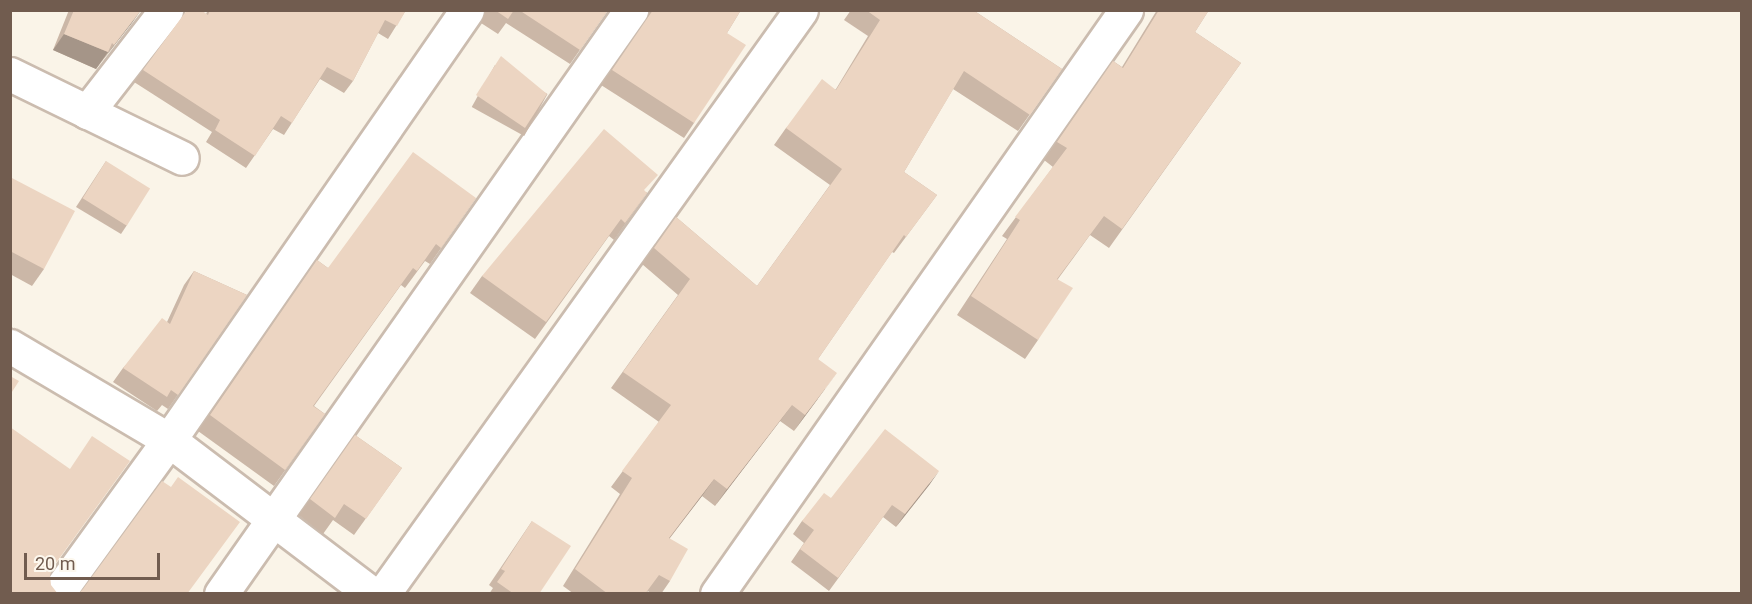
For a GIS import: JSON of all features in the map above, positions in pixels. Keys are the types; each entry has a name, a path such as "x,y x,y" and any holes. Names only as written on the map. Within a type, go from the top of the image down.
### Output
{"street":[{"path":"87,112 166,10"},
{"path":"57,594 169,440 467,10"},
{"path":"220,594 631,10"},
{"path":"383,594 801,10"},
{"path":"717,594 1116,14"},
{"path":"10,74 182,158"},
{"path":"10,346 169,440 372,594"}],"building":[{"path":"74,10 141,10 114,45 112,43 108,52 64,34"},
{"path":"187,10 201,10 208,15 210,10 406,10 397,26 385,20 353,81 327,67 292,123 281,116 255,156 215,130 220,120 143,70"},
{"path":"495,10 514,10 508,19"},
{"path":"519,10 608,10 580,50"},
{"path":"653,10 741,10 727,33 746,45 694,123 612,70"},
{"path":"866,10 973,10 1062,69 1030,115 964,71 904,172 937,195 906,237 904,235 818,359 837,373 805,415 792,405 727,489 714,479 669,538 688,549 670,581 659,575 645,594 608,594 575,569 632,478 622,471 671,405 623,372 690,279 654,248 676,217 757,286 842,169 786,128 822,79 836,90 880,20"},
{"path":"1159,10 1209,10 1195,32 1241,63 1122,229 1104,216 1057,279 1073,288 1038,340 971,296 1020,220 1015,217 1067,148 1057,142 1113,61 1123,68"},
{"path":"501,56 547,94 525,128 476,95"},
{"path":"604,129 658,175 644,190 647,193 625,223 621,219 546,322 482,276"},
{"path":"413,152 476,198 441,248 436,244 417,271 413,268 313,406 325,414 285,470 210,415 317,260 328,268"},
{"path":"106,161 150,189 127,226 83,198"},
{"path":"10,177 75,211 44,269 10,251"},
{"path":"194,271 247,295 178,395 171,390 167,397 123,368 162,318 170,324"},
{"path":"10,376 19,381 10,395"},
{"path":"10,427 70,469 92,436 130,461 53,567 50,575 51,585 58,594 10,594"},
{"path":"885,429 939,471 905,514 892,505 838,578 800,549 814,530 802,521 824,493 831,498"},
{"path":"355,435 402,468 366,519 344,504 335,518 310,499"},
{"path":"178,477 240,522 187,594 78,594 162,481 171,487"},
{"path":"532,521 571,546 539,594 514,594 497,582 505,571 501,569"}]}
